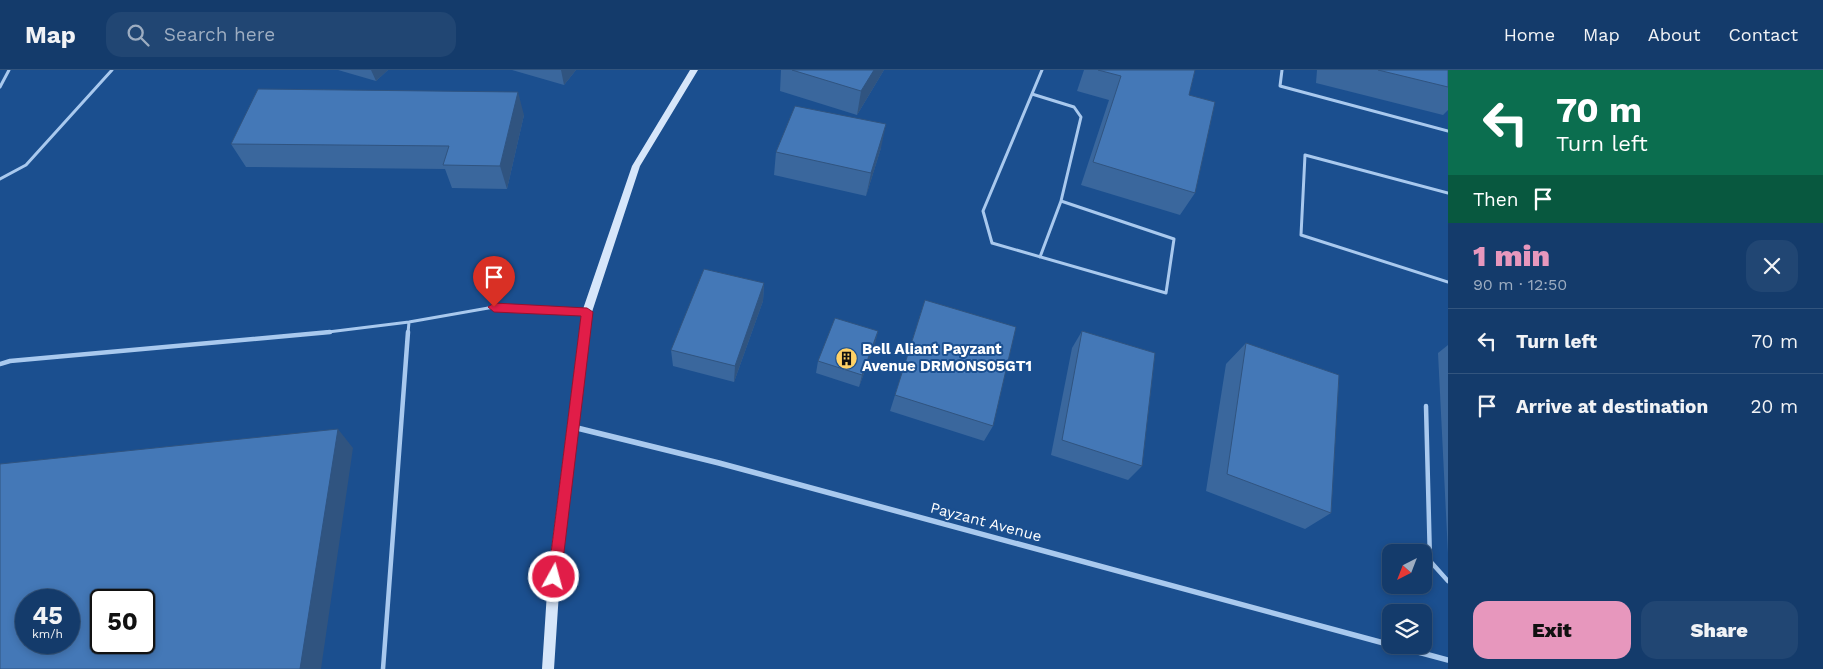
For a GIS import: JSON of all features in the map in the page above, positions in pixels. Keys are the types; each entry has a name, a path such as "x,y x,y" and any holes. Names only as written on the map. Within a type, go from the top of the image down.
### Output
{"main road":[{"path":"548,669 554,577 587,312 636,166 694,70"}],"street":[{"name":"Payzant Avenue","path":"573,426 719,463 1382,643"},
{"name":"Payzant Avenue","path":"1425,654 1448,660"}],"lane":[{"path":"0,87 9,70"},
{"path":"0,179 26,165 112,70"},
{"path":"1042,70 983,211 992,243 1166,293 1174,239 1061,201"},
{"path":"1282,70 1280,86 1448,131"},
{"path":"1032,94 1074,107 1081,117 1061,201 1040,257"},
{"path":"1448,193 1305,155 1300,235 1448,282"},
{"path":"0,364 10,361 280,338 408,322 494,307 587,312"},
{"path":"384,669 408,322"},
{"path":"1426,406 1430,561 1448,581"}],"building":[{"path":"792,70 874,70 861,91"},
{"path":"1098,70 1195,70 1189,95 1215,102 1195,193 1093,162 1121,76"},
{"path":"1378,70 1448,70 1448,87"},
{"path":"258,89 518,92 500,166 443,165 449,146 231,144"},
{"path":"795,106 886,124 871,173 776,152"},
{"path":"704,269 764,283 735,366 671,350"},
{"path":"925,300 1016,327 993,426 895,395"},
{"name":"Bell Aliant Payzant Avenue DRMONS05GT1","path":"835,318 878,331 862,375 818,361"},
{"path":"1082,331 1155,353 1142,466 1062,440"},
{"path":"1246,343 1339,375 1331,513 1227,474"},
{"path":"338,429 300,669 0,669 0,464"}],"place":[{"name":"Bell Aliant Payzant Avenue DRMONS05GT1","path":"846,358"}],"route":[{"path":"494,307 587,312 554,577"}]}
